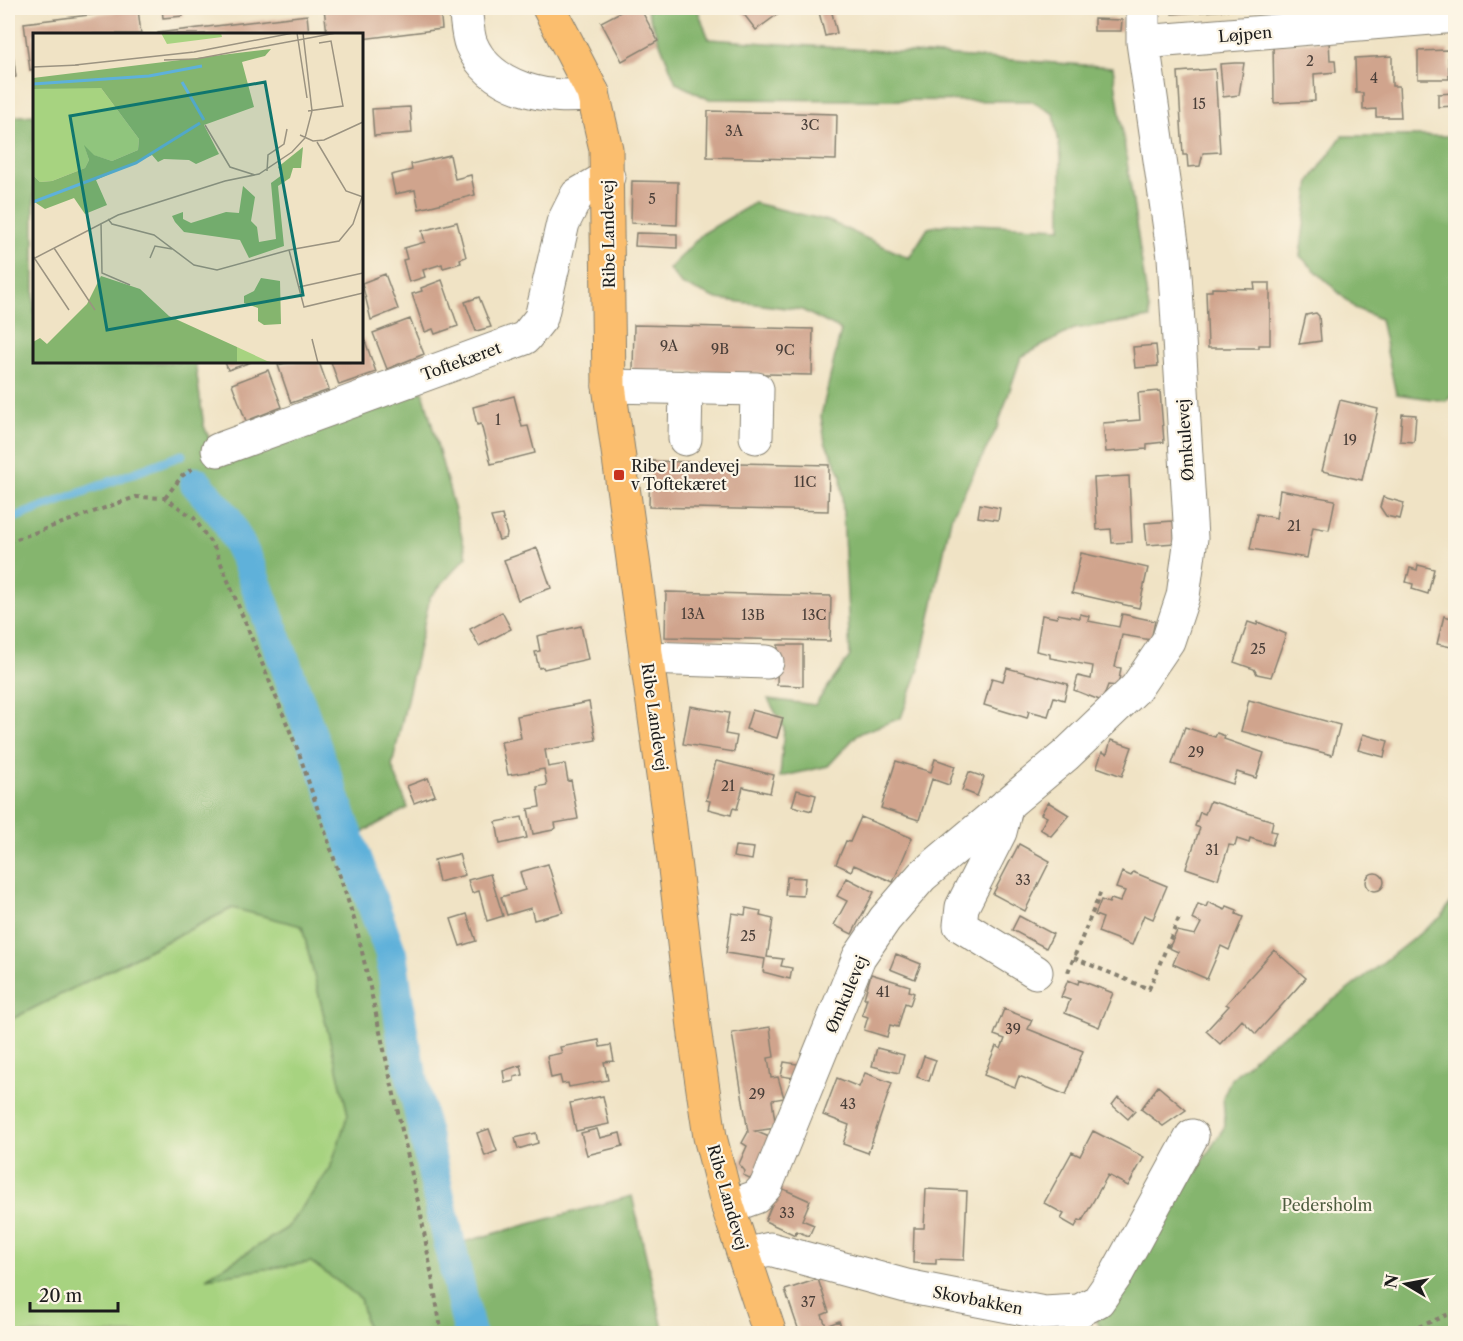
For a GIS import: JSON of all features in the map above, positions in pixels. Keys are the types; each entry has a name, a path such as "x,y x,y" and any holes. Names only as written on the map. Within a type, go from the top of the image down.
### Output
{"main road":[{"name":"Ribe Landevej","path":"549,8 593,93 606,149 609,386 710,1137 728,1207 770,1334"}],"street":[{"path":"465,8 471,44 487,67 516,87 535,93 576,96 593,93"},
{"name":"Ømkulevej","path":"728,1207 756,1197 766,1186 859,957 885,919 922,876 1066,755 1136,688 1168,641 1183,596 1191,538 1174,257 1143,42 1143,8"},
{"name":"Løjpen","path":"1143,42 1404,14 1455,16"},
{"name":"Toftekæret","path":"218,450 525,338 541,318 563,223 577,195 608,177"},
{"path":"609,386 757,389 756,437"},
{"path":"685,439 686,387"},
{"path":"646,658 767,662"},
{"path":"1007,804 1000,832 962,907 960,925 1052,973"},
{"name":"Skovbakken","path":"744,1255 770,1250 906,1286 1032,1311 1044,1313 1079,1311 1098,1301 1116,1275 1192,1136"}],"path":[{"path":"165,498 182,476 218,450"},
{"path":"8,542 136,497 165,498 194,518 215,549 299,753 356,925 422,1215 442,1334"},
{"path":"1052,973 1074,958 1102,889"},
{"path":"1074,958 1149,988 1179,918"},
{"path":"1402,1334 1455,1311"}],"green space":[{"path":"646,8 697,8 709,39 1113,67 1150,318 1074,329 1021,357 997,428 951,518 919,669 901,718 858,734 828,766 780,777 784,728 768,699 815,705 850,656 841,474 825,442 821,416 841,330 802,310 717,299 681,284 669,269 702,234 754,203 829,221 909,258 928,228 952,223 1061,228 1061,157 1054,114 1031,101 708,99 676,83"},
{"path":"33,115 33,363 195,363 204,426 219,461 423,391 467,556 430,597 392,766 408,808 355,836 456,1244 632,1196 664,1333 368,1333 360,1298 311,1262 206,1278 287,1228 330,1169 348,1114 302,926 232,908 8,1021 8,117"},
{"path":"1342,136 1455,136 1456,390 1446,401 1396,394 1380,319 1355,308 1300,256 1310,181"},
{"name":"Pedersholm","path":"1455,897 1455,1333 1105,1334 1095,1318 1111,1303 1225,1126 1223,1097 1231,1079 1266,1047 1346,991 1441,917"},
{"path":"233,908 302,926 348,1114 330,1169 287,1228 208,1277 311,1262 360,1298 368,1333 8,1334 8,1021"}],"building":[{"path":"162,8 182,8 183,16 163,18"},
{"path":"198,8 219,8 219,12 199,13"},
{"path":"324,8 440,8 442,29 363,39 363,33 327,33"},
{"path":"628,8 640,8 658,41 622,61 601,22"},
{"path":"739,8 786,8 756,30"},
{"path":"818,8 831,9 837,33 825,36"},
{"path":"1171,8 1228,8 1229,10 1172,14"},
{"path":"1302,8 1336,8 1337,16 1302,17"},
{"path":"138,9 141,33 33,33 33,69 30,70 24,23"},
{"path":"307,15 309,33 158,33"},
{"path":"1094,19 1122,20 1121,31 1094,31"},
{"path":"11,38 16,77 8,79 8,39"},
{"path":"1329,41 1330,60 1335,60 1336,72 1314,74 1315,101 1274,103 1273,44"},
{"path":"1448,50 1449,79 1418,79 1418,51"},
{"path":"1392,56 1392,86 1399,86 1401,117 1376,117 1376,109 1363,110 1363,93 1356,93 1355,58"},
{"path":"1244,63 1239,95 1223,97 1220,64"},
{"path":"1215,69 1220,152 1203,153 1200,166 1188,167 1187,155 1183,155 1178,72"},
{"path":"1454,93 1454,106 1438,107 1438,94"},
{"path":"410,107 412,133 374,136 372,109"},
{"path":"708,111 837,114 836,160 707,157"},
{"path":"450,155 455,179 471,175 475,195 419,209 415,190 395,194 391,175 412,170 411,164"},
{"path":"632,181 678,182 677,225 631,223"},
{"path":"457,222 466,257 460,259 461,263 443,268 442,264 423,270 425,277 409,282 403,260 407,259 404,248 425,242 422,231"},
{"path":"636,233 677,234 677,248 635,246"},
{"path":"385,274 398,309 371,320 363,283"},
{"path":"442,280 458,326 435,334 433,329 425,332 412,294"},
{"path":"1254,283 1270,283 1270,345 1259,345 1259,348 1208,348 1206,291 1212,291 1212,288 1255,289"},
{"path":"479,297 491,327 476,331 465,302"},
{"path":"1316,313 1319,316 1321,341 1299,344 1306,315"},
{"path":"410,319 424,354 387,369 373,333"},
{"path":"634,325 813,329 812,375 633,371"},
{"path":"363,338 376,372 339,385 331,363 363,363"},
{"path":"1156,345 1158,366 1135,368 1133,347"},
{"path":"225,363 248,363 228,370"},
{"path":"319,363 329,390 291,403 278,365"},
{"path":"268,370 282,407 246,421 232,384"},
{"path":"1160,391 1164,442 1147,444 1147,449 1106,452 1103,423 1140,420 1138,393"},
{"path":"514,396 522,427 528,426 535,453 491,464 481,424 477,425 473,407"},
{"path":"1340,400 1378,409 1362,480 1322,471"},
{"path":"1402,414 1416,415 1414,442 1400,441"},
{"path":"650,461 829,465 828,511 649,507"},
{"path":"1129,476 1132,542 1112,543 1111,529 1097,530 1094,478"},
{"path":"1280,490 1335,500 1329,530 1313,527 1307,558 1250,549 1257,514 1276,518"},
{"path":"1383,497 1404,503 1400,519 1386,516 1380,507"},
{"path":"980,504 1000,508 998,520 978,517"},
{"path":"502,515 507,534 506,538 499,540 491,517"},
{"path":"1173,521 1175,543 1147,545 1145,523"},
{"path":"537,548 551,588 518,600 504,560"},
{"path":"1081,553 1148,568 1139,608 1072,593"},
{"path":"1418,565 1434,569 1428,594 1412,589 1413,584 1406,582 1410,568 1417,570"},
{"path":"666,592 831,596 830,641 665,637"},
{"path":"502,612 511,629 479,646 470,629"},
{"path":"1058,614 1080,618 1080,614 1089,616 1088,621 1119,627 1122,614 1155,621 1151,640 1122,635 1115,667 1121,668 1118,686 1108,685 1102,701 1074,690 1078,676 1091,679 1093,666 1050,658 1050,654 1036,651 1042,615 1057,618"},
{"path":"1444,616 1456,619 1456,648 1437,644"},
{"path":"1248,622 1257,625 1258,622 1286,634 1271,677 1257,674 1254,669 1234,662"},
{"path":"581,626 588,659 544,669 539,668 535,652 540,651 537,636"},
{"path":"778,645 803,645 803,686 777,685"},
{"path":"1007,668 1068,684 1064,700 1054,697 1048,716 1029,711 1027,718 984,705 992,678 1003,681"},
{"path":"1249,700 1340,725 1332,755 1241,731"},
{"path":"589,702 596,740 545,750 548,767 565,764 568,781 571,780 578,819 555,823 556,828 553,830 533,834 528,809 540,807 537,787 547,785 544,769 508,775 501,742 521,738 517,716"},
{"path":"690,706 729,713 725,734 737,736 734,752 683,744"},
{"path":"752,710 783,718 777,738 746,729"},
{"path":"1185,727 1215,737 1217,733 1225,736 1224,739 1264,753 1256,778 1237,772 1233,784 1172,764"},
{"path":"1363,734 1388,741 1384,757 1358,750"},
{"path":"1111,740 1132,747 1122,776 1097,767 1102,752 1107,754"},
{"path":"935,759 955,766 949,785 932,779 919,820 881,808 896,761 931,772"},
{"path":"716,761 774,775 770,793 743,787 737,809 733,808 731,815 708,809 710,801 706,800"},
{"path":"969,772 984,777 977,796 962,790"},
{"path":"428,778 435,795 414,803 407,786"},
{"path":"797,790 816,795 812,811 792,806"},
{"path":"1210,801 1273,821 1271,831 1276,832 1272,845 1250,838 1249,843 1237,839 1235,846 1229,845 1218,879 1186,868 1200,828 1195,826 1200,812 1205,814"},
{"path":"1048,802 1069,815 1051,836 1040,829 1047,817 1041,814"},
{"path":"522,817 527,838 500,844 496,822"},
{"path":"861,817 912,838 893,882 854,865 851,871 836,864 846,841 850,842"},
{"path":"1019,844 1050,861 1025,911 993,894"},
{"path":"735,846 754,848 752,860 733,857"},
{"path":"459,854 465,875 439,882 434,860"},
{"path":"548,864 563,912 534,920 531,908 507,915 501,897 525,890 520,872"},
{"path":"1122,872 1131,876 1133,872 1167,886 1153,919 1144,915 1132,945 1098,932 1103,918 1095,915 1101,900 1109,903 1111,899 1120,902 1125,891 1116,888"},
{"path":"1371,873 1379,873 1384,878 1382,889 1371,891 1366,886 1366,878"},
{"path":"490,874 503,916 487,921 479,891 472,893 468,880"},
{"path":"787,877 805,878 803,896 785,895"},
{"path":"847,878 874,892 852,934 834,925 847,901 837,896"},
{"path":"1208,902 1225,910 1227,906 1237,910 1236,914 1243,917 1229,950 1221,946 1207,979 1173,964 1178,952 1169,948 1177,931 1195,935 1201,923 1192,919 1198,904 1206,907"},
{"path":"746,908 761,911 760,916 773,919 767,957 783,959 781,966 792,968 790,979 763,972 765,959 726,953 732,913 745,915"},
{"path":"467,914 476,941 460,946 451,919"},
{"path":"1019,916 1053,934 1046,948 1012,930"},
{"path":"1274,950 1306,978 1256,1034 1242,1020 1220,1044 1206,1031 1229,1006 1226,1004"},
{"path":"896,954 921,964 915,979 890,969"},
{"path":"871,974 910,986 909,991 914,993 910,1005 905,1003 898,1027 890,1025 887,1037 864,1030 868,1017 862,1015 867,998 864,998"},
{"path":"1068,980 1078,984 1079,980 1113,993 1099,1027 1065,1013 1070,1000 1061,997"},
{"path":"1004,1009 1032,1020 1028,1029 1083,1051 1066,1095 1019,1076 1015,1087 984,1075 996,1046 1001,1049 1005,1039 994,1035"},
{"path":"770,1027 774,1057 768,1058 771,1078 778,1077 784,1098 772,1100 776,1128 755,1131 769,1137 756,1181 743,1175 745,1171 739,1164 747,1146 742,1143 748,1132 732,1033"},
{"path":"599,1040 600,1047 611,1045 614,1061 604,1062 608,1080 569,1087 568,1083 562,1084 560,1076 551,1078 547,1056 562,1053 560,1047"},
{"path":"877,1048 904,1055 899,1073 872,1066"},
{"path":"924,1056 936,1060 929,1081 917,1077"},
{"path":"784,1062 804,1065 801,1079 781,1076"},
{"path":"521,1065 523,1075 514,1077 514,1081 505,1083 503,1071"},
{"path":"865,1073 892,1083 868,1153 843,1144 849,1125 823,1115 837,1078 859,1087"},
{"path":"1158,1086 1186,1110 1163,1126 1141,1109"},
{"path":"603,1096 609,1124 576,1131 570,1103"},
{"path":"1118,1097 1135,1111 1128,1119 1112,1105"},
{"path":"489,1129 497,1151 485,1156 477,1133"},
{"path":"597,1129 600,1138 620,1133 623,1146 587,1155 581,1133"},
{"path":"1093,1131 1144,1157 1128,1186 1108,1175 1082,1221 1079,1220 1075,1227 1061,1219 1064,1214 1044,1203 1072,1152 1080,1156"},
{"path":"536,1133 538,1143 518,1149 515,1138"},
{"path":"779,1187 810,1201 802,1220 814,1225 809,1236 796,1231 795,1235 765,1221"},
{"path":"926,1189 967,1191 964,1260 936,1259 936,1264 913,1263 914,1228 924,1228"},
{"path":"818,1279 829,1312 822,1315 826,1326 839,1321 844,1334 800,1334 785,1290"}],"waterway":[{"path":"8,520 182,455"},
{"path":"196,483 226,518 248,562 391,954 403,1038 470,1334"}],"place":[{"name":"Ribe Landevej v Toftekæret","path":"619,475"}]}
